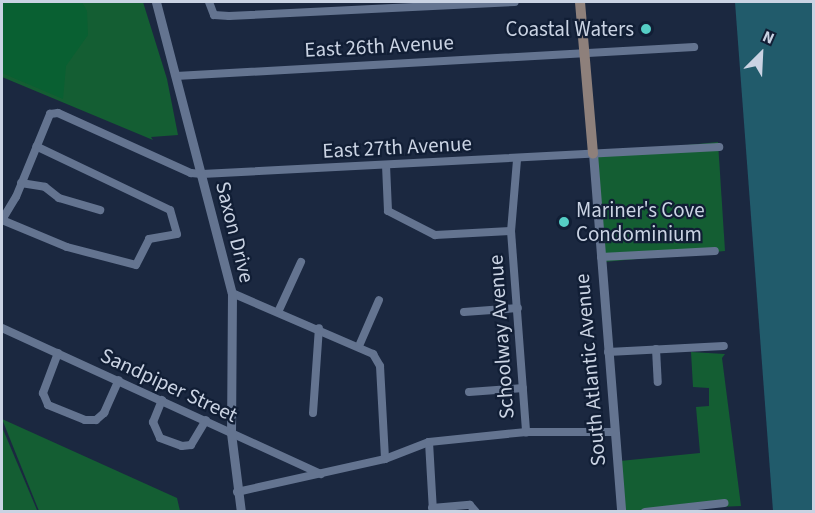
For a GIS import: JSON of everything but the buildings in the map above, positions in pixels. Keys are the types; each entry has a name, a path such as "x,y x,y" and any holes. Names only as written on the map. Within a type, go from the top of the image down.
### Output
{"main road":[{"path":"580,2 593,153"}],"street":[{"name":"Saxon Drive","path":"156,2 232,293 231,433 241,512"},
{"path":"209,2 214,15 229,16 368,6 515,2"},
{"name":"East 26th Avenue","path":"176,76 693,47"},
{"path":"36,146 170,210 177,234 149,239 136,265 67,247 2,220 21,183 36,146 50,114 58,113 191,173 202,174"},
{"name":"East 27th Avenue","path":"202,174 517,160 593,153 718,147"},
{"name":"South Atlantic Avenue","path":"593,153 621,512"},
{"name":"Schoolway Avenue","path":"237,492 385,459 429,442 526,432 519,308 511,231 517,160"},
{"path":"386,165 388,211 435,235 511,231"},
{"path":"21,183 45,188 59,198 100,210"},
{"path":"601,257 715,252"},
{"path":"279,310 301,262"},
{"path":"232,293 279,310 374,354 380,366 385,459"},
{"path":"359,346 379,300"},
{"path":"464,312 519,308"},
{"name":"Sandpiper Street","path":"2,328 321,474"},
{"path":"313,413 319,328"},
{"path":"608,352 724,346"},
{"path":"656,349 658,382"},
{"path":"58,354 43,393 48,405 86,420 96,420 104,413 119,380"},
{"path":"469,392 523,388"},
{"path":"162,400 153,422 160,438 182,446 191,445 206,420"},
{"path":"526,432 615,432"},
{"path":"429,442 433,510 470,505 476,512"},
{"path":"645,512 724,503"}],"green space":[{"path":"2,2 143,2 167,79 178,135 151,137 153,140 2,77"},
{"path":"2,2 82,2 87,11 88,35 66,66 63,99 2,73"},
{"path":"718,142 725,251 604,262 596,154"},
{"path":"691,352 725,354 722,358 741,506 625,511 620,461 700,453 696,407 709,406 709,388 693,387"},
{"path":"2,419 177,498 180,511 39,511"},
{"path":"2,427 37,510 2,511"}],"water":[{"path":"735,2 813,2 813,511 773,511"}],"place":[{"name":"Coastal Waters","path":"646,29"},
{"name":"Mariner's Cove Condominium","path":"564,222"}]}
